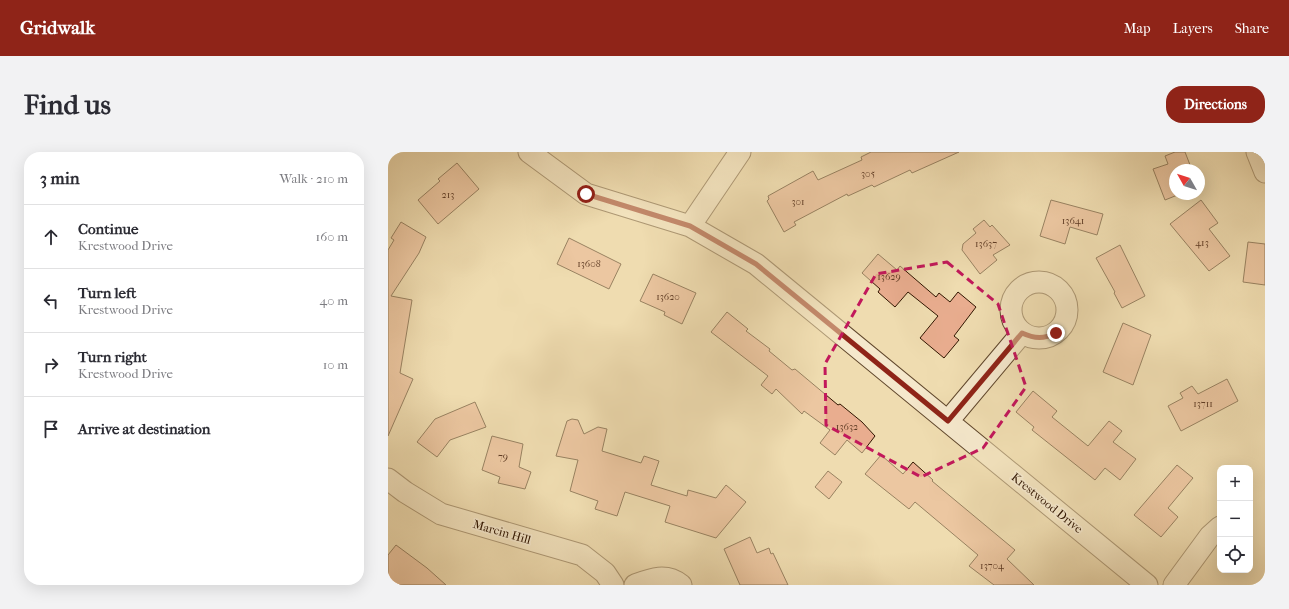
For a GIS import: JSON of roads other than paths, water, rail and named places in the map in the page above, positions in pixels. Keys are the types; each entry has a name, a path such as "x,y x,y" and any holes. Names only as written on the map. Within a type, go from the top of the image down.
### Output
{"street":[{"name":"Krestwood Drive","path":"529,152 586,194 690,226 756,264 1147,585"},
{"path":"690,226 740,152"},
{"path":"1257,152 1265,172"},
{"path":"948,421 1022,333"},
{"name":"Marcin Hill","path":"388,479 405,492 441,514 582,555 605,573 613,585"},
{"path":"1174,585 1210,536 1217,530"},
{"path":"635,585 653,578 664,578 673,579 681,585"}]}
